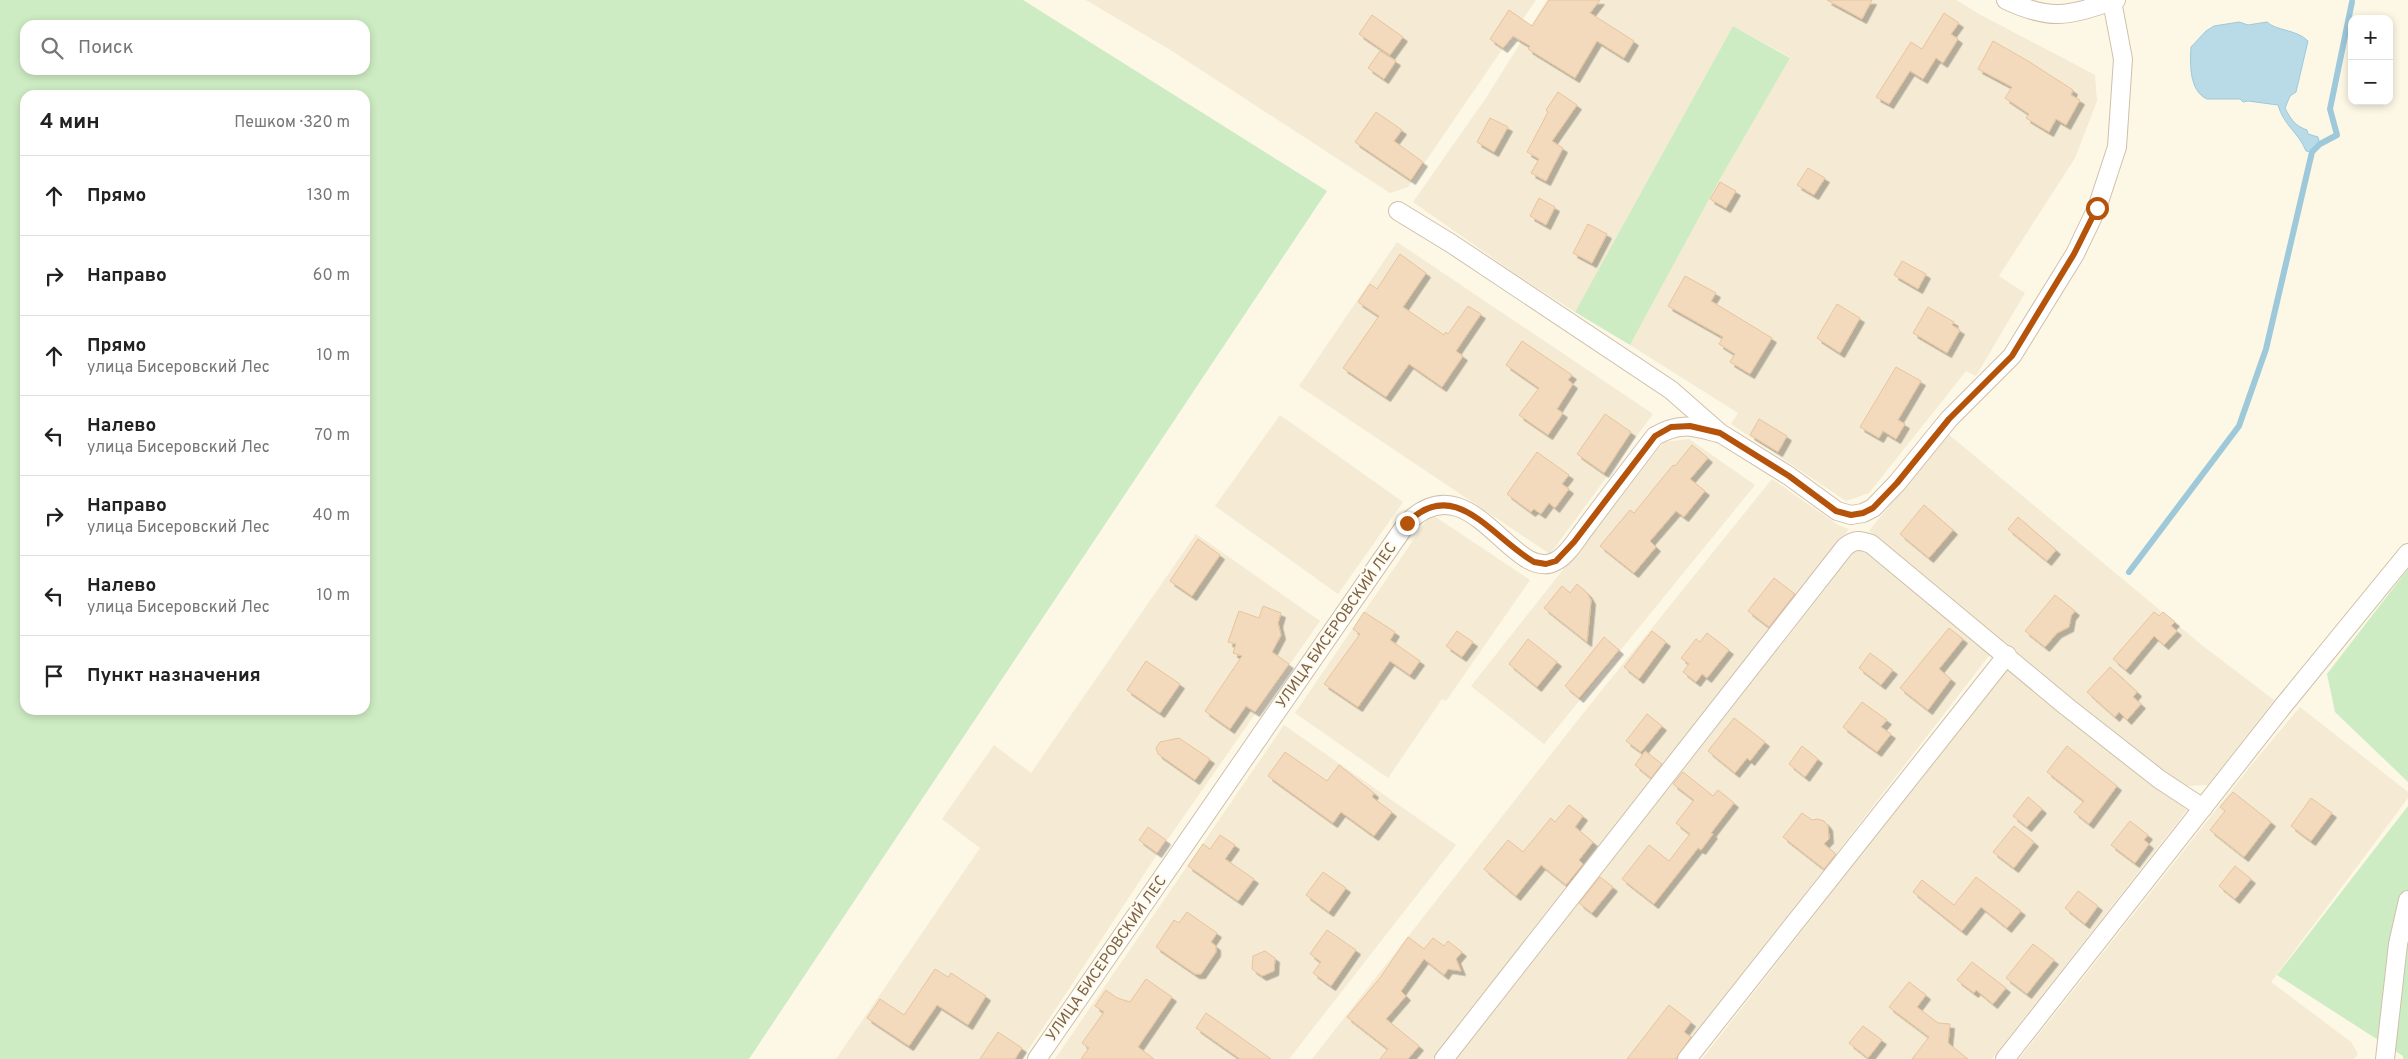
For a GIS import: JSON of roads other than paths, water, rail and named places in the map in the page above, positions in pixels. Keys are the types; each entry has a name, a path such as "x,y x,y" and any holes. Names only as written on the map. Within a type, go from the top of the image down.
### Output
{"street":[{"path":"1398,212 1452,244 1671,390 1720,433 1789,476 1836,511 1851,515 1863,513 1873,508 1949,419 2012,356 2074,254 2097,208 2110,175 2117,147 2123,59 2114,1 2071,14 2053,15 2038,12 2006,0"},
{"name":"УЛИЦА БИСЕРОВСКИЙ ЛЕС","path":"1037,1059 1407,523 1418,512 1433,505 1444,504 1463,509 1534,562 1546,564 1556,561 1574,542 1655,436 1671,427 1690,426 1720,433"},
{"path":"1444,1059 1833,562 1852,541 1859,539 1871,544 2007,655 2066,706 2159,778 2203,808"},
{"path":"2006,1059 2203,808 2408,553"},
{"path":"1687,1059 2007,655"},
{"path":"2374,1059 2385,1051 2398,944 2408,900"}],"water":[{"path":"2239,22 2248,25 2267,22 2298,34 2308,41 2296,92 2290,96 2285,108 2296,124 2307,130 2308,134 2318,137 2320,144 2312,152 2306,151 2300,139 2284,119 2278,105 2243,102 2240,99 2207,99 2197,90 2192,76 2191,47 2206,31 2214,26"}],"waterway":[{"path":"2129,572 2239,426 2266,349 2312,152 2320,144 2337,135 2330,109 2352,2"}]}
